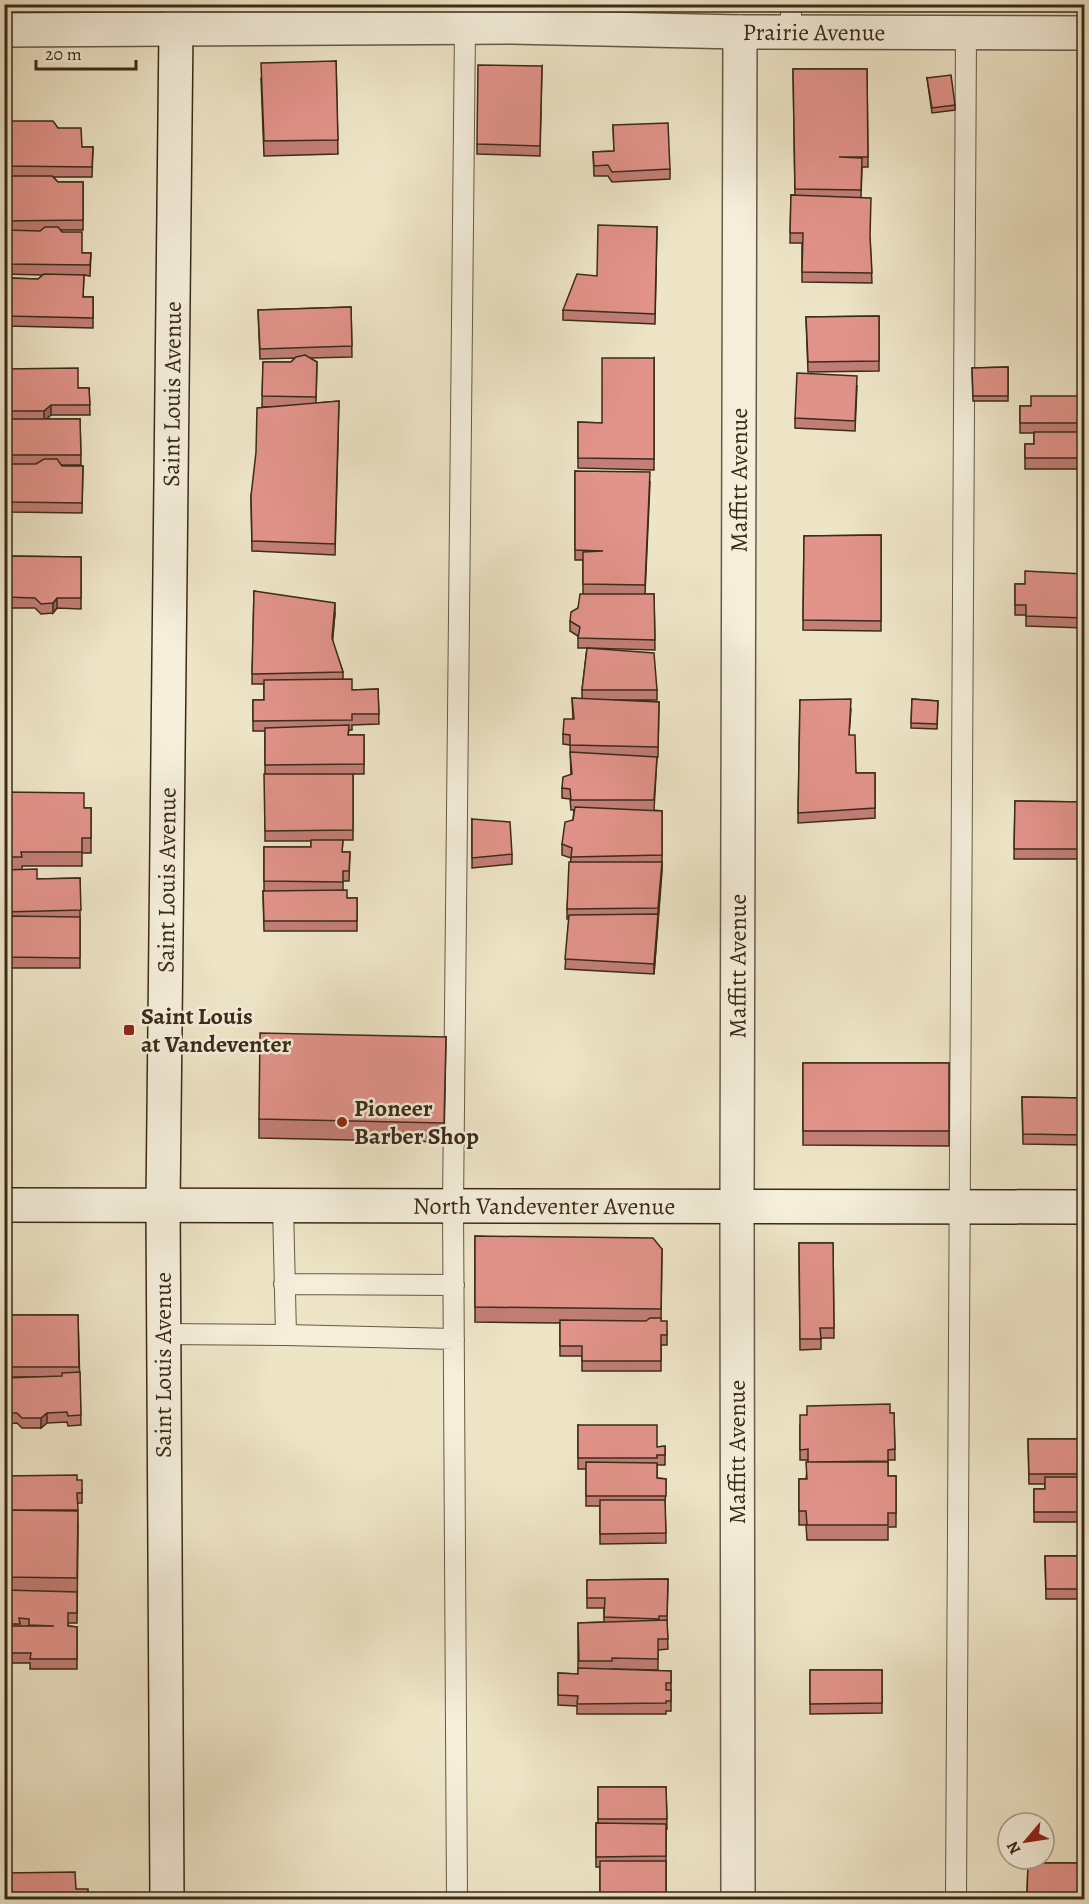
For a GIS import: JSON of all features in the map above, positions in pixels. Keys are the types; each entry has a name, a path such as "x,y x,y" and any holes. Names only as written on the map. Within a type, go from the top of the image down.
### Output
{"street":[{"name":"Prairie Avenue","path":"4,30 180,17 465,27 512,16 740,32 791,18 966,33 1064,23"},
{"name":"Saint Louis Avenue","path":"167,1899 163,1205 180,17"},
{"name":"Maffitt Avenue","path":"738,1899 740,32"},
{"name":"North Vandeventer Avenue","path":"4,1204 1084,1207"}],"lane":[{"path":"458,1899 453,1206 465,27"},
{"path":"956,1899 966,33"},
{"path":"283,1205 286,1335"},
{"path":"284,1284 454,1285"},
{"path":"163,1334 454,1339"}],"building":[{"path":"336,61 338,140 264,141 261,63"},
{"path":"478,65 542,66 540,146 477,144"},
{"path":"793,69 867,69 868,157 839,157 862,158 861,190 795,189"},
{"path":"951,75 955,105 932,108 927,78"},
{"path":"4,121 53,121 58,128 81,128 82,147 93,147 92,167 4,166"},
{"path":"668,123 670,169 612,172 608,165 594,166 593,152 614,151 613,125"},
{"path":"4,176 52,176 58,182 83,182 83,220 4,221"},
{"path":"791,195 871,198 872,273 802,272 803,233 790,233"},
{"path":"598,225 657,227 655,314 563,310 577,274 597,276"},
{"path":"45,227 58,227 62,232 82,232 82,253 91,253 90,265 5,264 6,230 40,231"},
{"path":"44,274 84,275 83,297 93,297 93,318 7,316 8,278 38,279"},
{"path":"351,307 352,346 260,349 258,310"},
{"path":"879,316 879,361 808,362 806,317"},
{"path":"305,355 317,362 316,397 262,396 263,362 291,362 296,357"},
{"path":"602,358 654,358 654,459 578,458 578,422 602,423"},
{"path":"1008,367 1008,396 973,396 972,368"},
{"path":"78,368 78,388 89,388 90,405 51,405 44,411 4,411 4,369"},
{"path":"797,373 857,376 855,421 795,418"},
{"path":"1031,396 1084,396 1084,423 1020,423 1020,406 1031,406"},
{"path":"339,401 335,544 252,541 251,496 256,452 257,408"},
{"path":"4,419 80,419 81,455 4,455"},
{"path":"1034,432 1084,432 1084,458 1025,458 1025,444 1034,444"},
{"path":"44,459 57,459 62,466 83,466 82,503 9,502 10,464 36,464"},
{"path":"575,471 650,472 645,585 583,584 583,552 603,551 575,550"},
{"path":"881,535 881,621 803,620 804,536"},
{"path":"5,556 81,557 81,598 57,598 53,603 41,604 35,598 5,597"},
{"path":"1025,571 1084,574 1084,618 1026,616 1026,605 1015,605 1015,584 1025,584"},
{"path":"254,591 335,603 332,638 343,672 252,674"},
{"path":"580,594 654,594 655,640 578,638 580,627 570,621 571,612 578,608"},
{"path":"587,648 654,653 657,690 582,690"},
{"path":"352,679 352,690 378,689 379,714 352,714 352,720 253,721 253,700 264,700 264,680"},
{"path":"572,698 659,702 658,747 570,745 570,735 563,734 564,719 574,719"},
{"path":"851,699 849,735 855,735 856,773 875,773 875,808 798,813 800,700"},
{"path":"912,699 938,701 937,724 911,723"},
{"path":"349,725 348,735 364,735 364,764 265,765 265,728"},
{"path":"570,752 657,757 654,800 571,800 570,789 562,788 563,777 572,774"},
{"path":"264,774 353,774 353,830 265,831"},
{"path":"4,792 84,793 84,808 91,808 91,838 82,838 82,852 21,852 22,857 4,857"},
{"path":"1015,801 1084,802 1084,849 1014,849"},
{"path":"575,807 662,811 662,855 571,857 572,848 562,844 565,822 573,820"},
{"path":"472,819 510,822 512,854 472,858"},
{"path":"311,840 343,840 342,852 350,852 349,871 343,871 343,882 264,881 264,847 311,847"},
{"path":"569,862 662,862 658,908 567,909"},
{"path":"37,869 37,879 80,878 81,910 4,912 4,870"},
{"path":"347,890 347,898 357,898 357,921 264,921 263,891"},
{"path":"658,914 654,964 565,959 569,915"},
{"path":"6,916 80,917 80,958 4,957"},
{"path":"260,1033 446,1037 444,1123 259,1119"},
{"path":"803,1063 949,1063 949,1131 803,1131"},
{"path":"1022,1097 1084,1098 1084,1135 1023,1134"},
{"path":"475,1236 653,1238 662,1249 661,1309 475,1307"},
{"path":"799,1243 833,1243 834,1328 820,1328 821,1339 800,1339"},
{"path":"4,1315 78,1315 79,1367 4,1367"},
{"path":"650,1318 661,1318 661,1321 667,1321 667,1335 661,1335 661,1361 582,1361 582,1346 560,1346 560,1320 646,1321"},
{"path":"80,1372 81,1415 68,1416 67,1412 47,1413 41,1418 22,1418 17,1413 6,1413 6,1418 4,1418 4,1378 62,1376 62,1373"},
{"path":"890,1404 890,1413 894,1413 895,1449 888,1450 888,1461 808,1462 808,1449 800,1450 800,1415 807,1415 807,1406"},
{"path":"578,1425 657,1425 657,1447 665,1446 665,1455 657,1455 657,1458 578,1458"},
{"path":"1028,1439 1084,1439 1084,1474 1029,1474"},
{"path":"586,1462 657,1463 657,1478 666,1479 666,1496 586,1496"},
{"path":"806,1462 888,1462 888,1476 896,1476 896,1513 888,1513 888,1525 807,1525 806,1511 799,1511 799,1479 807,1479"},
{"path":"77,1475 77,1480 82,1480 82,1493 77,1493 78,1510 4,1510 4,1476"},
{"path":"1045,1477 1084,1477 1084,1512 1034,1512 1034,1489 1045,1489"},
{"path":"600,1500 665,1500 666,1533 600,1534"},
{"path":"4,1510 78,1511 77,1578 4,1577"},
{"path":"1045,1556 1084,1556 1084,1589 1046,1589"},
{"path":"668,1579 667,1616 659,1616 659,1619 604,1617 605,1598 587,1598 587,1580"},
{"path":"4,1590 77,1592 77,1613 68,1613 68,1626 77,1627 77,1659 30,1659 31,1653 4,1653 4,1626 54,1626 29,1625 29,1619 19,1618 20,1624 4,1624"},
{"path":"667,1620 668,1639 658,1639 658,1659 612,1658 612,1661 579,1661 578,1623"},
{"path":"578,1668 671,1671 671,1683 666,1683 666,1690 671,1690 671,1701 666,1701 666,1703 577,1704 578,1696 558,1695 558,1673 578,1674"},
{"path":"810,1670 882,1670 882,1703 810,1704"},
{"path":"598,1787 666,1787 667,1819 598,1819"},
{"path":"596,1823 666,1824 666,1856 596,1857"},
{"path":"600,1861 666,1861 666,1895 600,1896"},
{"path":"1056,1863 1084,1863 1084,1895 1027,1896 1028,1871 1056,1871"},
{"path":"75,1872 76,1889 88,1889 88,1899 4,1899 4,1873"}],"place":[{"name":"Saint Louis at Vandeventer","path":"129,1030"},
{"name":"Pioneer Barber Shop","path":"342,1122"}]}
